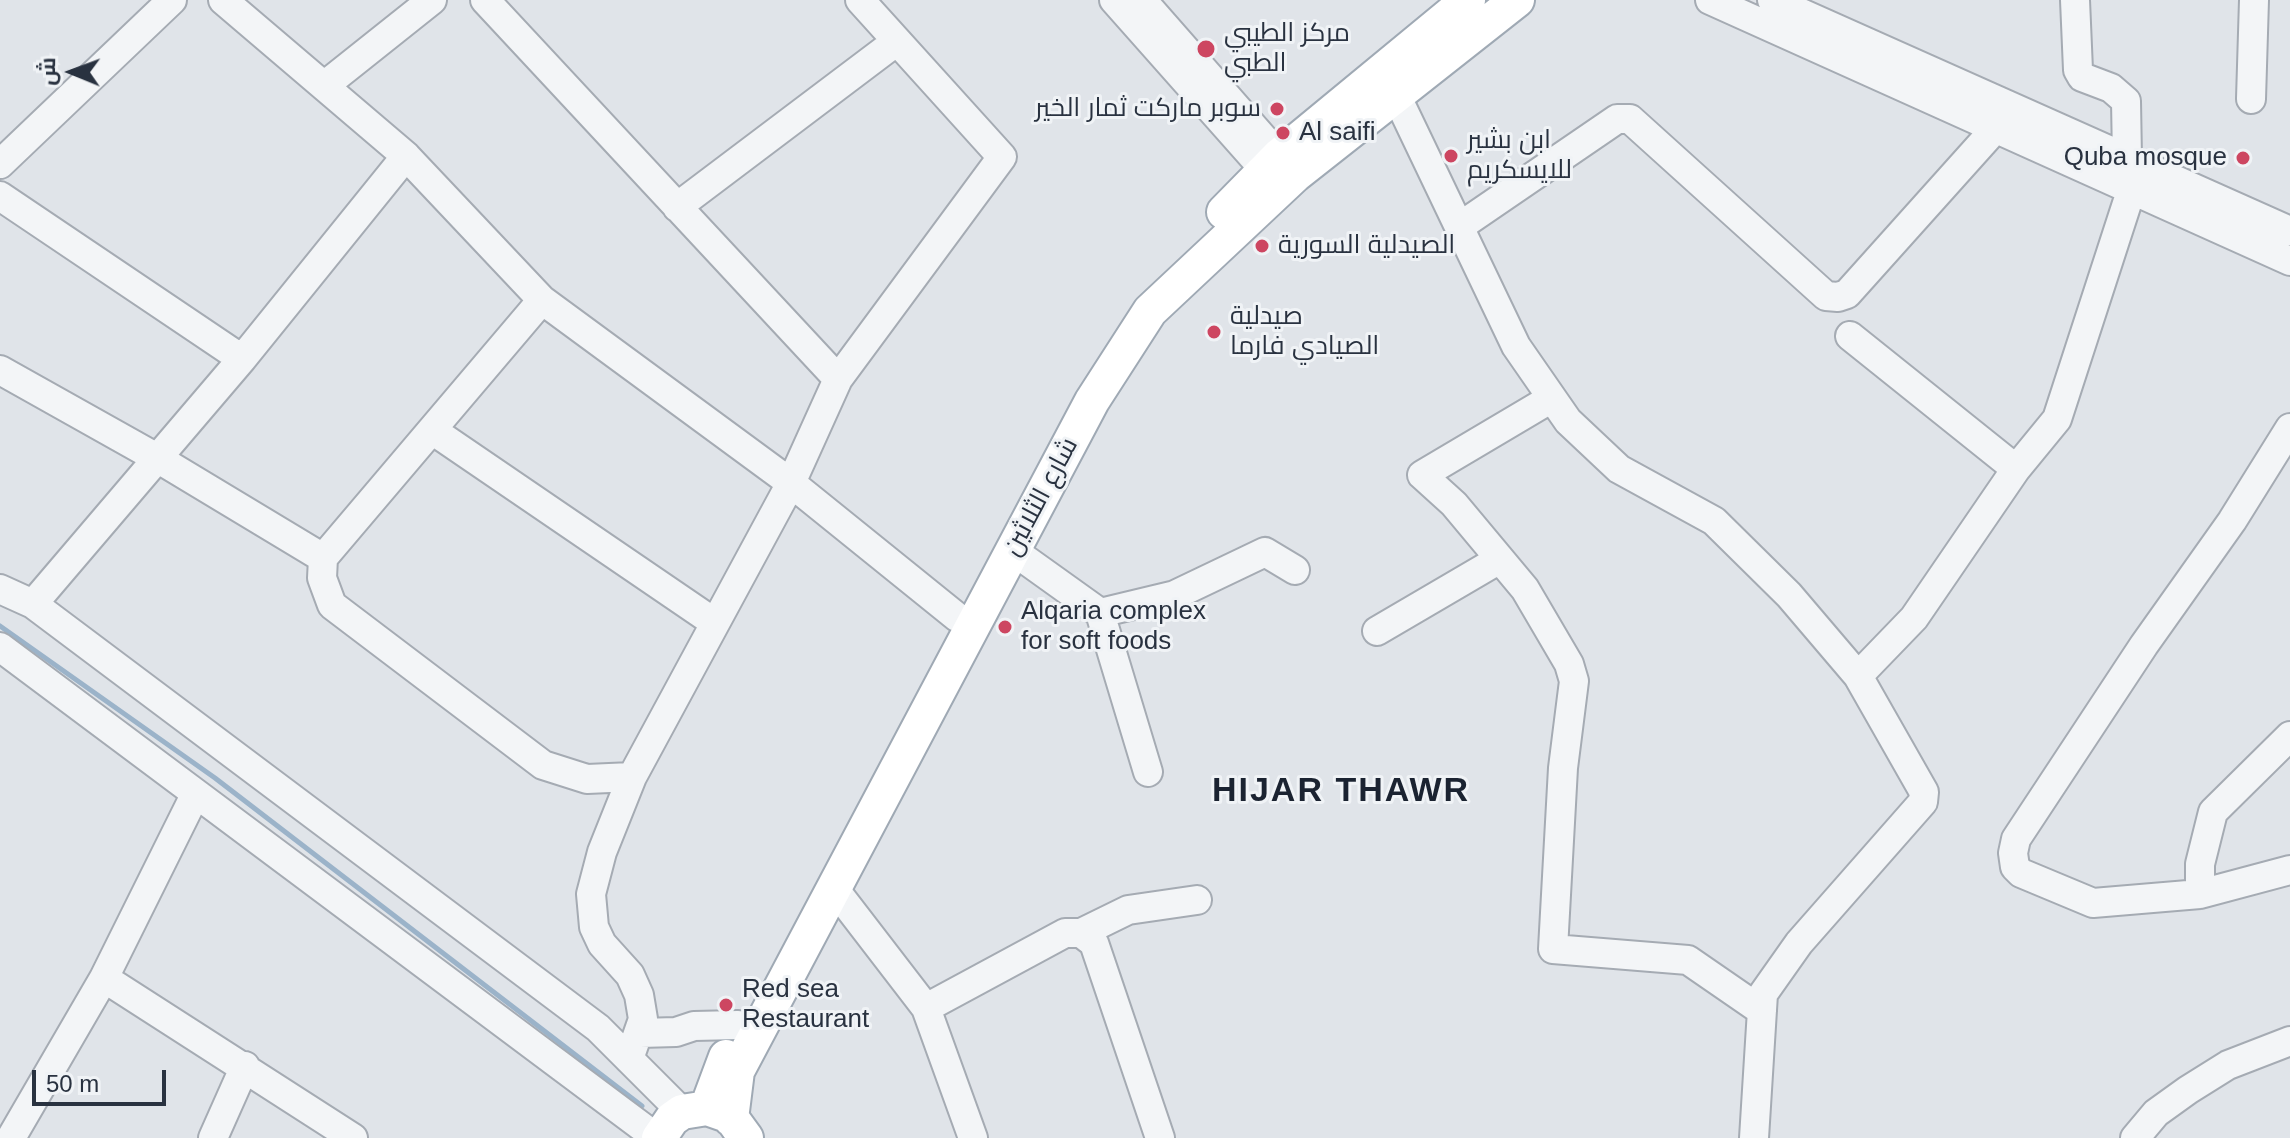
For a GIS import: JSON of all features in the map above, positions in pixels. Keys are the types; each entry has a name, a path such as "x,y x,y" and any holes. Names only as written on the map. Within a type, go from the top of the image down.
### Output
{"main road":[{"name":"شارع الثلاثين","path":"717,1119 737,1071 836,891 965,620 1076,398 1137,305 1468,0"},
{"name":"شارع الثلاثين","path":"717,1119 738,1025 965,620 1012,550 1092,401 1150,311 1280,172 1397,97 1517,0"},
{"path":"658,1138 664,1128 717,1119"}],"street":[{"path":"0,164 172,0"},
{"path":"223,0 406,156 542,300 791,483 965,620"},
{"path":"324,86 432,0"},
{"path":"485,0 838,379"},
{"path":"635,1046 643,1019 636,987 602,944 594,927 592,908 593,881 632,777 791,483 838,379 1002,157 860,0"},
{"path":"1114,0 1280,172"},
{"path":"1142,0 1280,172"},
{"path":"1710,0 2290,261"},
{"path":"1772,0 2290,231"},
{"path":"2075,0 2078,70 2082,77 2111,88 2126,101 2127,158"},
{"path":"2251,99 2254,0"},
{"path":"677,207 897,41"},
{"path":"1397,97 1516,346 1568,421 1619,469 1714,521 1789,595 1858,676 1925,797 1799,943 1763,994 1754,1138"},
{"path":"1459,227 1617,119 1630,119 1826,296 1838,297 1847,294 1995,129"},
{"path":"33,604 242,359 406,156"},
{"path":"1858,676 1914,618 2016,469 2057,419 2131,191"},
{"path":"0,196 242,359"},
{"path":"542,300 323,558 322,578 332,605 543,765 587,779 632,777"},
{"path":"1850,336 2016,469"},
{"path":"0,370 157,458 323,558"},
{"path":"1552,398 1422,475 1454,504 1532,600 1569,664 1574,681 1563,768 1553,949 1688,960 1762,1011"},
{"path":"2290,428 2232,521 2144,645 2016,839 2013,853 2015,867 2021,873 2093,903 2200,894 2290,870"},
{"path":"432,430 715,623"},
{"path":"1012,550 1100,613 1148,772"},
{"path":"1100,613 1175,595 1265,552 1295,570"},
{"path":"1377,631 1500,559"},
{"path":"0,589 33,604 598,1028 635,1046 717,1119"},
{"path":"0,647 658,1138"},
{"path":"2200,894 2202,853 2213,812 2290,736"},
{"path":"10,1124 104,978 195,795"},
{"path":"836,891 926,1008 973,1138"},
{"path":"926,1008 1065,933 1081,933 1128,910 1197,900"},
{"path":"1081,933 1094,943 1160,1138"},
{"path":"104,978 353,1138"},
{"path":"635,1046 694,1026 738,1025"},
{"path":"2135,1138 2156,1113 2228,1065 2290,1041"},
{"path":"213,1138 245,1066"}],"waterway":[{"path":"0,626 215,778 642,1106"}],"place":[{"name":"مركز الطيبي الطبي","path":"1206,49"},
{"name":"سوبر ماركت ثمار الخير","path":"1277,109"},
{"name":"Al saifi","path":"1283,133"},
{"name":"ابن بشير للايسكريم","path":"1451,156"},
{"name":"Quba mosque","path":"2243,158"},
{"name":"الصيدلية السورية","path":"1262,246"},
{"name":"صيدلية الصيادي فارما","path":"1214,332"},
{"name":"Alqaria complex for soft foods","path":"1005,627"},
{"name":"Red sea Restaurant","path":"726,1005"}],"district":[{"name":"HIJAR THAWR","path":"1341,792"}]}
